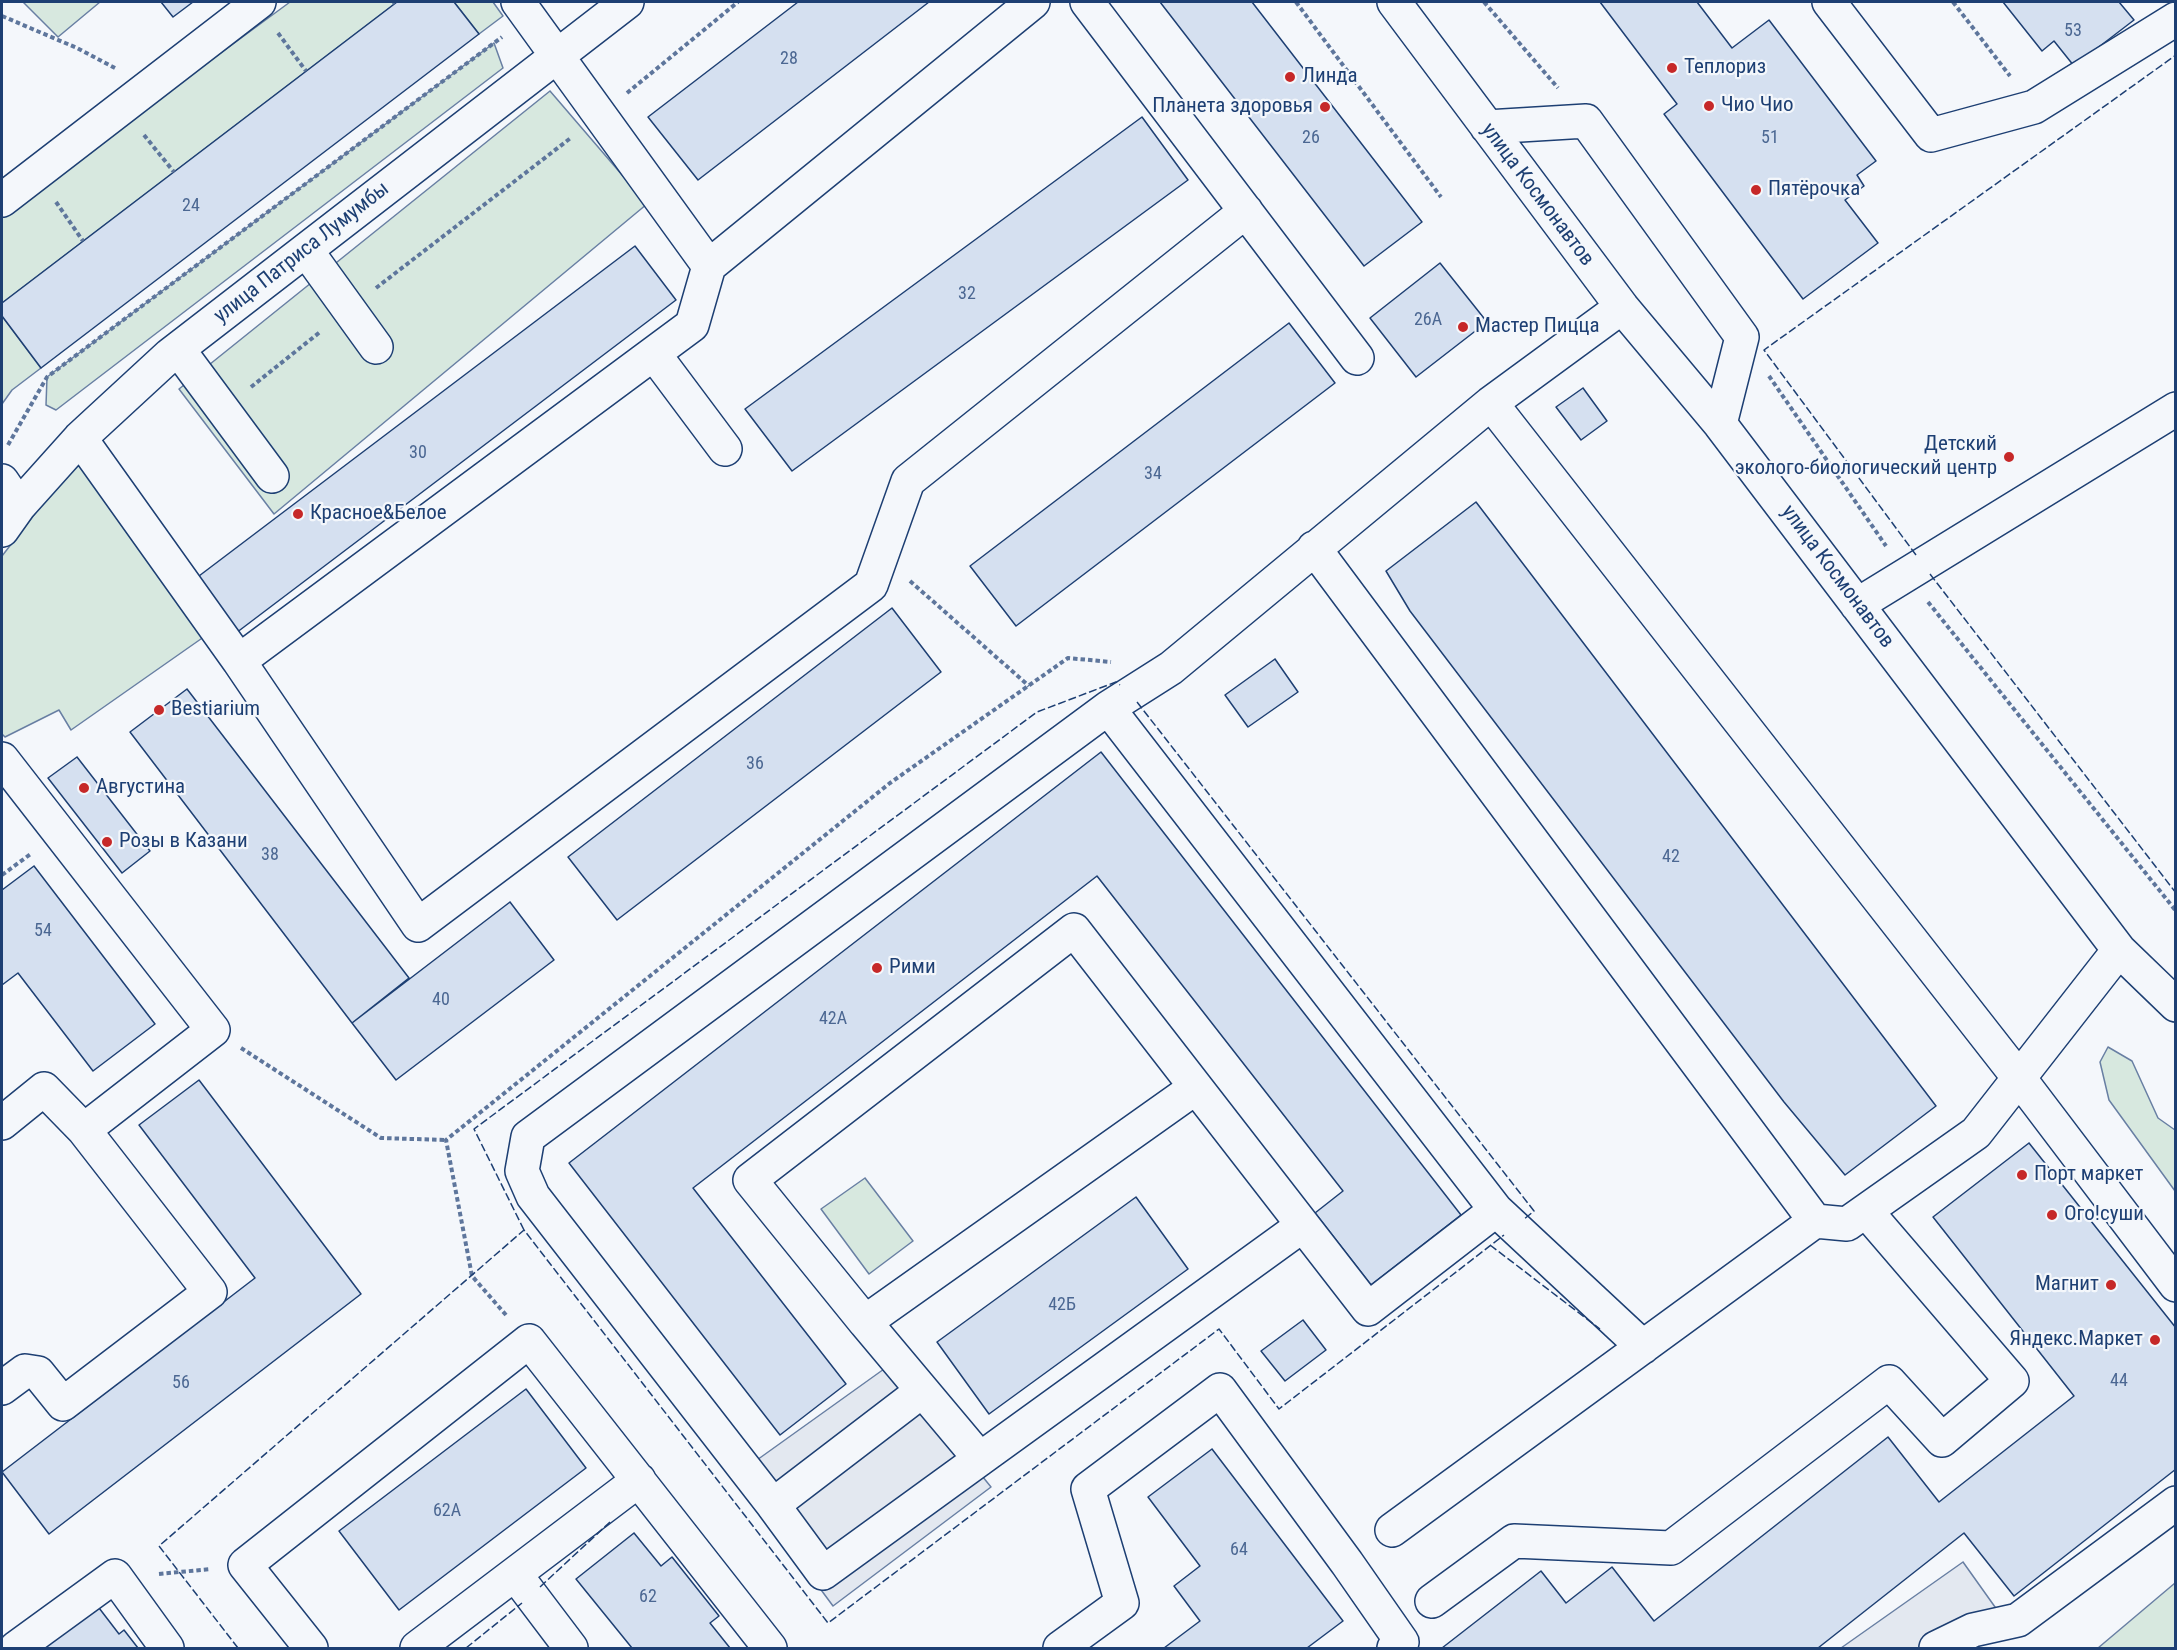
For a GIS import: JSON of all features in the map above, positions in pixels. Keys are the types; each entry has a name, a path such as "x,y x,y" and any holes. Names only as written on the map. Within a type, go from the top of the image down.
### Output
{"street":[{"path":"2,200 257,2"},
{"path":"518,2 710,266"},
{"name":"улица Патриса Лумумбы","path":"7,506 178,349 627,2"},
{"path":"238,661 692,325 710,266 1033,2"},
{"path":"1087,2 1357,358"},
{"name":"улица Космонавтов","path":"1394,2 1622,307 1720,424 2119,950 2175,1005"},
{"path":"1829,2 1931,135 2034,107 2175,19 2162,2"},
{"path":"1487,127 1586,121 1742,337 1720,424"},
{"path":"80,438 238,661 417,925 871,585 908,481 1246,212"},
{"path":"306,250 376,347"},
{"path":"1302,1226 823,1573 773,1505 533,1196 522,1171 528,1137 1108,708 1171,668 1491,403 1622,307"},
{"path":"178,349 272,476"},
{"path":"654,354 725,449"},
{"path":"1491,403 2019,1078 2175,1285"},
{"path":"1857,604 2175,409"},
{"path":"1314,549 1815,1221"},
{"path":"1108,708 1496,1210 1643,1347"},
{"path":"2,759 213,1030 84,1130"},
{"path":"980,1459 750,1180 1074,930 1368,1309 1496,1210"},
{"path":"1392,1530 1815,1221 1847,1224 1976,1133 2119,950"},
{"path":"865,1322 1196,1088"},
{"path":"2,1123 44,1089 84,1130 210,1292 63,1404 38,1373 25,1371 2,1388"},
{"path":"1432,1601 1514,1541 1671,1548 1888,1382 1941,1440 2012,1381 1866,1211"},
{"path":"310,1648 244,1565 529,1341 770,1648"},
{"path":"1060,1648 1122,1603 1088,1489 1220,1390 1347,1563 1401,1646"},
{"path":"773,1505 922,1391"},
{"path":"417,1648 639,1480"},
{"path":"1936,1648 1973,1630 2018,1620 2175,1503"},
{"path":"515,1574 572,1648"},
{"path":"16,1648 115,1576 167,1648"}],"path":[{"path":"257,2 306,71"},
{"path":"222,410 600,115 738,2"},
{"path":"1296,2 1441,196"},
{"path":"1484,2 1586,121"},
{"path":"1953,2 2034,107"},
{"path":"2,16 77,48 148,86"},
{"path":"8,445 47,377 508,33"},
{"path":"122,107 174,172"},
{"path":"35,174 83,241"},
{"path":"1742,337 1906,575 2175,911"},
{"path":"881,555 1029,686"},
{"path":"213,1030 381,1138 446,1140"},
{"path":"115,1576 179,1573 244,1565"}],"shaded area":[{"path":"23,2 100,2 58,37"},
{"path":"290,2 397,2 2,303 2,214"},
{"path":"454,2 493,2 503,16 479,34"},
{"path":"494,43 503,68 56,410 46,405 47,377"},
{"path":"550,91 647,204 274,514 179,389"},
{"path":"2,316 41,368 12,390 2,404"},
{"path":"78,458 208,634 71,730 59,710 5,737 2,734 2,556"},
{"path":"2108,1047 2132,1061 2158,1118 2175,1130 2175,1191 2109,1100 2100,1062"},
{"path":"865,1178 913,1241 869,1274 821,1209"},
{"path":"891,1364 991,1487 833,1606 736,1475"},
{"path":"1963,1562 2000,1614 1957,1648 1841,1648"},
{"path":"2175,1583 2175,1648 2098,1648"}],"building":[{"path":"161,2 193,2 173,17"},
{"path":"397,2 454,2 479,34 41,368 2,316 2,303"},
{"path":"798,2 929,2 698,180 648,117"},
{"path":"1160,2 1252,2 1422,222 1364,266"},
{"path":"1600,2 1697,2 1732,48 1769,20 1876,161 1857,175 1864,186 1845,200 1878,243 1803,299 1664,114 1677,104"},
{"path":"2003,2 2119,2 2134,20 2074,66 2054,41 2042,51"},
{"path":"1142,117 1188,180 792,471 745,409"},
{"path":"635,246 676,300 236,633 195,579"},
{"path":"1440,263 1487,322 1416,377 1370,318"},
{"path":"1289,323 1335,383 1016,626 970,566"},
{"path":"1583,388 1607,421 1581,440 1556,407"},
{"path":"1476,502 1936,1106 1845,1175 1784,1102 1410,611 1386,571"},
{"path":"892,608 941,672 617,920 568,857"},
{"path":"1275,659 1298,692 1248,727 1225,695"},
{"path":"187,689 409,978 352,1023 130,732"},
{"path":"1101,752 1461,1215 1371,1285 1315,1213 1343,1191 1097,876 693,1188 846,1384 780,1435 569,1163"},
{"path":"77,757 150,851 122,873 48,778"},
{"path":"34,866 155,1024 93,1071 18,973 2,985 2,890"},
{"path":"510,902 554,960 396,1080 352,1023"},
{"path":"199,1080 361,1294 49,1534 2,1472 255,1278 139,1125"},
{"path":"2029,1143 2176,1328 2176,1469 2014,1596 1964,1533 1818,1648 1442,1648 1541,1571 1566,1603 1612,1567 1654,1621 1888,1437 1939,1502 2074,1396 1933,1217"},
{"path":"1136,1197 1188,1269 989,1414 937,1342"},
{"path":"1303,1320 1326,1350 1285,1381 1261,1351"},
{"path":"526,1389 586,1468 399,1610 339,1531"},
{"path":"1212,1449 1343,1621 1307,1648 1164,1648 1200,1621 1174,1586 1200,1566 1148,1497"},
{"path":"634,1533 661,1566 672,1557 719,1616 710,1623 730,1648 632,1648 576,1579"},
{"path":"96,1604 119,1634 124,1630 138,1648 37,1648"}],"fence":[{"path":"1916,555 1764,350 2176,55"},
{"path":"1930,574 2176,893"},
{"path":"524,1230 474,1129 1037,712 1116,682 1120,685"},
{"path":"1137,702 1534,1211 1523,1220"},
{"path":"238,1648 159,1546 524,1230 828,1623 1219,1329 1279,1409 1504,1235"},
{"path":"1490,1245 1600,1329"},
{"path":"540,1587 610,1522"},
{"path":"466,1648 522,1603"}],"place":[{"name":"Теплориз","path":"1672,68"},
{"name":"Линда","path":"1290,77"},
{"name":"Чио Чио","path":"1709,106"},
{"name":"Планета здоровья","path":"1325,107"},
{"name":"Пятёрочка","path":"1756,190"},
{"name":"Мастер Пицца","path":"1463,327"},
{"name":"Детский эколого-биологический центр","path":"2009,457"},
{"name":"Красное&Белое","path":"298,514"},
{"name":"Bestiarium","path":"159,710"},
{"name":"Августина","path":"84,788"},
{"name":"Розы в Казани","path":"107,842"},
{"name":"Рими","path":"877,968"},
{"name":"Порт маркет","path":"2022,1175"},
{"name":"Ого!суши","path":"2052,1215"},
{"name":"Магнит","path":"2111,1285"},
{"name":"Яндекс.Маркет","path":"2155,1340"}]}
